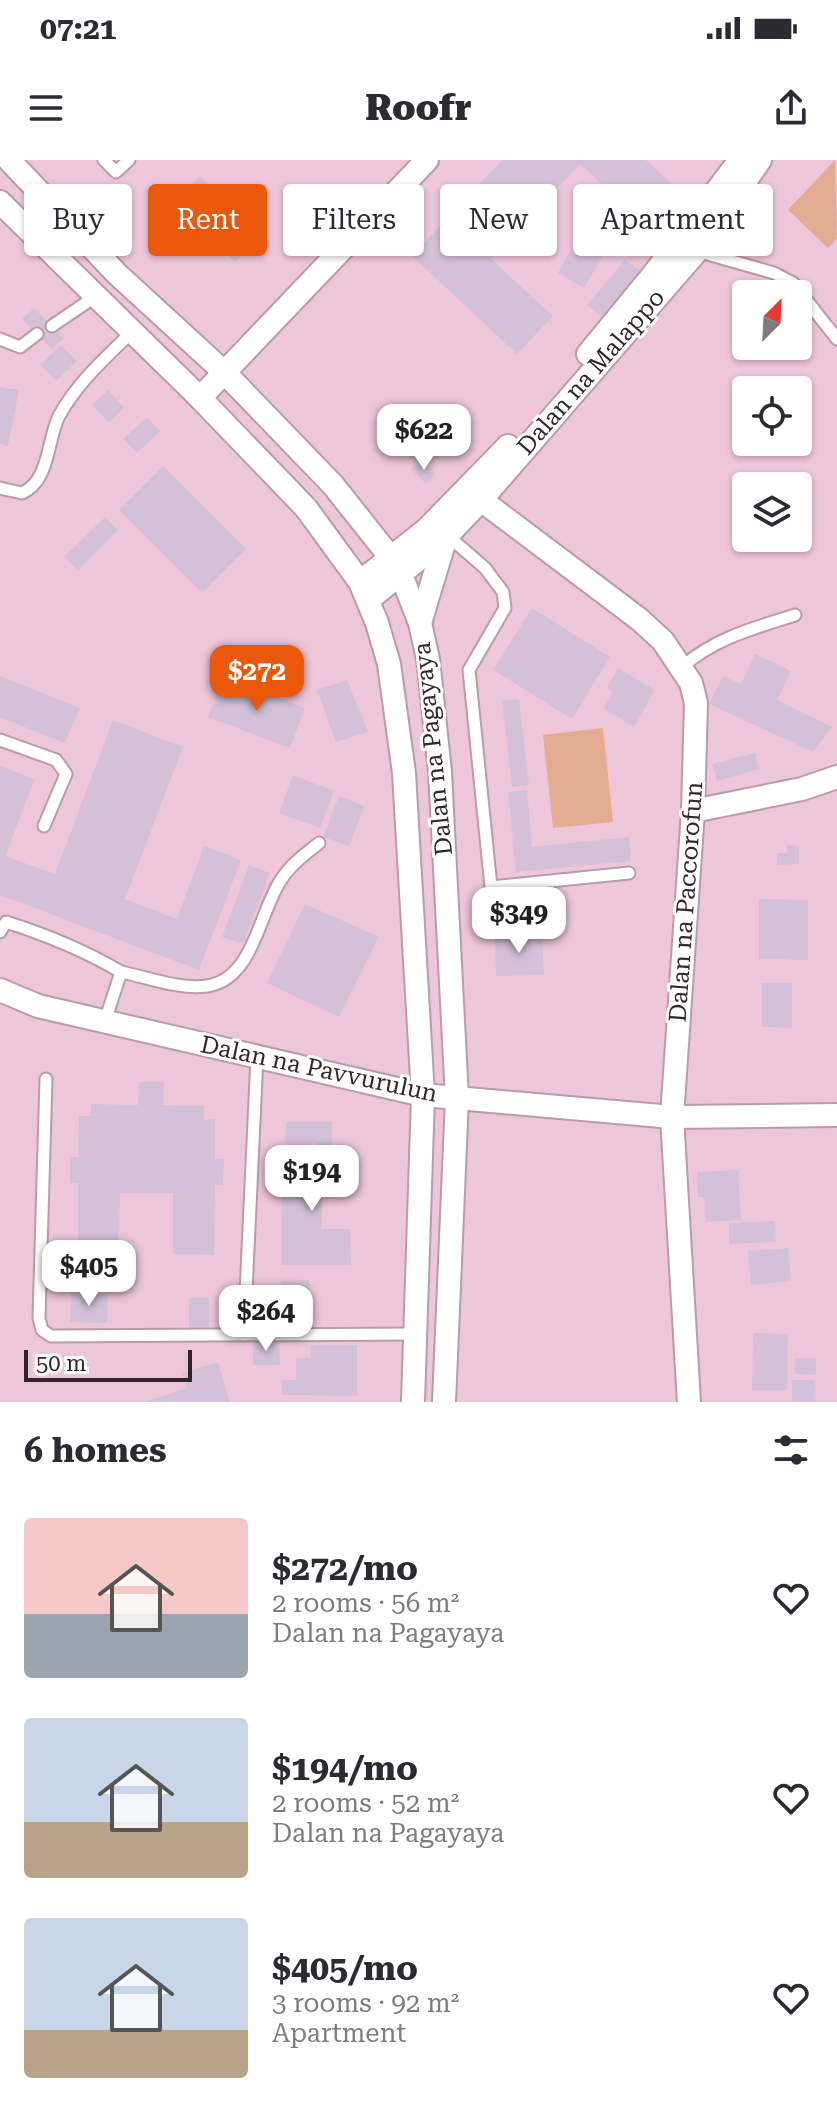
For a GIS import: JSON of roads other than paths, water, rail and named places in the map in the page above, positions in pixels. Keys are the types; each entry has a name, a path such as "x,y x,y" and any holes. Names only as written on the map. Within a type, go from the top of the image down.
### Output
{"street":[{"name":"Dalan na Pagayaya","path":"9,160 117,274 224,372 333,485 373,532 397,567 420,623 428,659 440,772 457,1098 444,1402"},
{"path":"200,398 427,160"},
{"name":"Dalan na Malappo","path":"440,535 468,490 542,409 653,275 740,160"},
{"name":"Dalan na Malappo","path":"743,184 760,160"},
{"name":"Dalan na Pagayaya","path":"0,202 133,331 306,508 364,591 389,664 404,773 423,1095 413,1402"},
{"name":"Dalan na Malappo","path":"364,591 440,535 481,500 693,256"},
{"name":"Dalan na Paccorofun","path":"481,500 639,619 663,641 682,667 696,703 693,811 672,1117 689,1402"},
{"path":"373,532 440,535 420,623"},
{"path":"693,811 802,789 837,777"},
{"name":"Dalan na Pavvurulun","path":"0,990 38,1006 423,1095 672,1117 837,1115"}],"lane":[{"path":"104,160 116,172 129,160"},
{"path":"714,256 774,273 793,283 837,339"},
{"path":"52,326 96,296"},
{"path":"0,488 22,493 35,485 58,419 67,404 89,374 133,331"},
{"path":"0,339 20,347 37,334"},
{"path":"440,535 485,568 503,592 505,608 469,670 491,887 629,873"},
{"path":"682,667 702,650 726,638 795,615"},
{"path":"0,740 56,760 63,767 66,774 44,826"},
{"path":"2,924 85,950 121,972 206,986 222,980 240,966 281,878 319,843"},
{"path":"105,1021 121,972"},
{"path":"244,1335 257,1057"},
{"path":"46,1079 39,1318 42,1330 60,1338 413,1334"}]}
